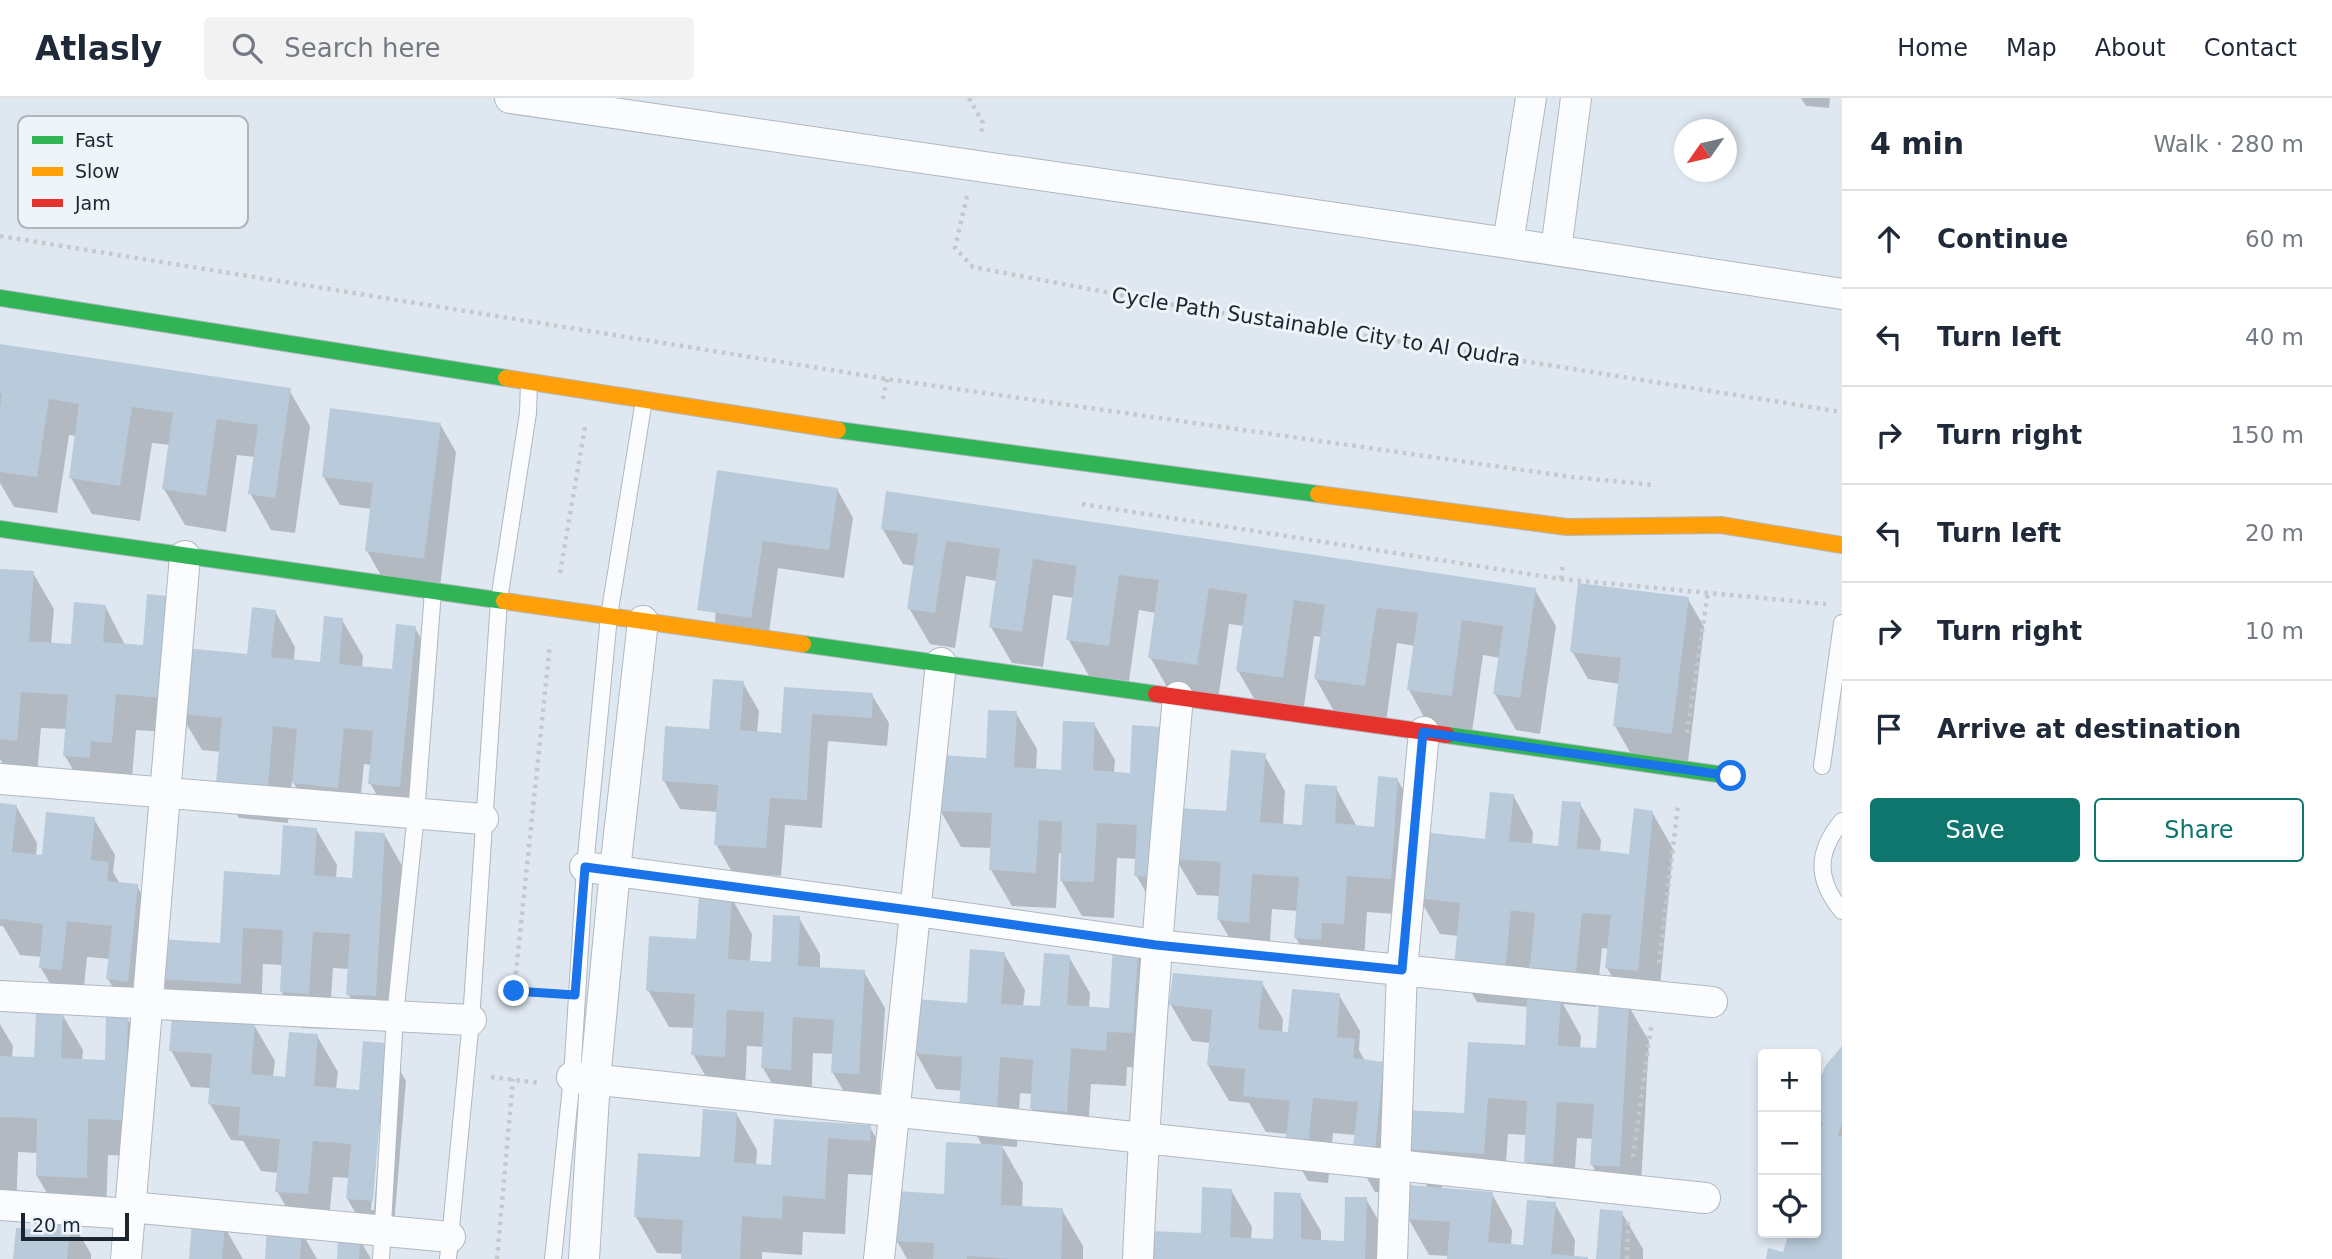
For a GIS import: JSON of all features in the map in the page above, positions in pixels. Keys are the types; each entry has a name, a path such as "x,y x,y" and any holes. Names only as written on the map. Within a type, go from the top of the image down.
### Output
{"street":[{"path":"510,98 1842,294"},
{"path":"1508,243 1531,98"},
{"path":"1556,250 1576,98"},
{"path":"0,298 876,436 1567,527 1721,525 1757,531 1770,525 1807,529 1836,544"},
{"path":"1721,525 1730,535 1803,549 1836,544"},
{"path":"0,529 1731,776"},
{"path":"126,1259 185,556"},
{"path":"584,1259 579,1081 615,870 643,621"},
{"path":"879,1259 941,663"},
{"path":"1138,1259 1156,945 1178,697"},
{"path":"1392,1259 1402,970 1423,732"},
{"path":"0,779 484,819"},
{"path":"585,867 1156,945 1712,1002"},
{"path":"0,996 471,1020"},
{"path":"579,1081 894,1111 1704,1198"},
{"path":"0,1205 130,1210 382,1245 449,1248"}],"lane":[{"path":"449,1248 471,1020 499,600 528,413 529,382"},
{"path":"553,1259 579,1081 575,995 609,616 644,400"},
{"path":"382,1245 395,1016 416,814 433,591"},
{"path":"1822,766 1842,623"},
{"path":"1825,741 1842,745"},
{"path":"1842,821 1832,832 1822,865 1824,882 1831,898 1842,911"}],"path":[{"name":"Cycle Path Sustainable City to Al Qudra","path":"969,98 983,123 955,248 973,268 1179,306 1842,412"},
{"path":"0,236 901,382 1572,477 1667,487"},
{"path":"514,991 554,608 586,422"},
{"path":"1682,767 1708,593"},
{"path":"473,990 575,995"},
{"path":"466,1075 579,1081"},
{"path":"497,1259 513,1079"}],"building":[{"path":"0,344 291,388 275,498 248,494 258,425 217,419 206,496 162,489 173,413 132,407 120,486 69,478 79,404 49,399 37,477 0,472"},
{"path":"330,408 441,423 424,559 365,551 373,483 322,477"},
{"path":"717,470 838,488 829,550 763,541 751,618 697,610"},
{"path":"886,491 1536,588 1520,698 1493,694 1503,626 1462,620 1452,696 1407,690 1418,613 1377,608 1365,686 1314,679 1325,605 1294,600 1283,678 1236,671 1247,594 1209,588 1197,665 1148,658 1159,580 1119,575 1109,646 1066,640 1077,566 1033,559 1022,632 989,627 1000,549 946,541 935,613 907,609 918,534 881,529"},
{"path":"0,569 34,571 29,641 71,644 74,602 106,605 103,642 143,645 147,594 168,596 160,698 116,694 112,743 91,741 90,758 63,756 68,695 21,692 17,741 0,739"},
{"path":"1578,583 1689,597 1672,734 1613,726 1621,658 1570,652"},
{"path":"252,607 276,610 271,657 320,662 324,616 343,618 339,664 392,669 396,624 416,626 400,787 368,784 373,731 344,728 338,788 292,783 297,729 273,726 268,787 216,782 222,718 179,714 185,648 247,654"},
{"path":"713,679 744,681 740,730 781,733 784,687 873,693 872,718 812,714 807,800 770,798 766,848 714,845 718,785 662,781 665,726 709,729"},
{"path":"988,710 1017,711 1014,767 1061,770 1063,721 1095,722 1093,770 1130,773 1132,725 1161,727 1154,877 1134,876 1137,825 1097,823 1094,882 1060,881 1062,822 1039,820 1036,873 989,870 992,813 938,811 941,755 986,758"},
{"path":"1231,750 1266,753 1260,822 1302,825 1305,784 1337,786 1335,823 1374,827 1378,776 1398,778 1391,879 1347,876 1344,924 1322,923 1321,940 1294,938 1299,877 1252,874 1249,923 1217,920 1221,862 1174,859 1178,808 1226,811"},
{"path":"1490,792 1514,794 1509,841 1558,846 1562,801 1581,802 1577,848 1629,854 1634,808 1653,811 1638,971 1605,968 1611,915 1582,913 1576,972 1530,967 1535,913 1511,910 1505,972 1454,967 1460,903 1417,898 1424,832 1485,839"},
{"path":"0,803 17,805 12,852 42,855 46,812 95,817 91,860 109,862 107,881 138,884 128,982 106,979 112,926 67,921 62,970 39,968 43,924 0,919"},
{"path":"283,825 317,828 314,875 352,878 355,831 385,833 376,996 346,995 350,934 313,932 309,994 280,992 283,930 243,928 241,984 159,979 161,939 220,943 224,871 280,875"},
{"path":"699,894 732,896 728,959 771,962 773,915 800,916 798,966 865,970 859,1074 831,1073 834,1020 793,1017 791,1070 761,1068 764,1012 727,1010 725,1057 691,1055 695,994 646,991 649,936 696,939"},
{"path":"1113,947 1138,949 1133,1033 1107,1032 1106,1051 1071,1048 1067,1112 1030,1109 1033,1060 1000,1057 997,1111 959,1109 962,1057 914,1053 917,999 967,1003 970,949 1005,952 1001,1004 1040,1006 1044,953 1070,955 1067,1005 1109,1008"},
{"path":"1173,973 1263,981 1258,1029 1288,1032 1292,989 1340,993 1337,1037 1355,1039 1353,1058 1384,1062 1374,1159 1352,1156 1358,1102 1313,1098 1308,1147 1285,1145 1290,1101 1243,1096 1245,1069 1207,1065 1212,1010 1169,1005"},
{"path":"1527,996 1561,998 1558,1046 1596,1048 1599,1002 1629,1003 1620,1167 1590,1165 1594,1104 1557,1102 1553,1164 1524,1162 1527,1101 1488,1098 1484,1154 1403,1149 1405,1110 1464,1113 1468,1042 1525,1045"},
{"path":"36,1012 63,1012 61,1058 105,1060 106,1016 128,1016 125,1120 88,1119 87,1178 36,1176 37,1118 0,1117 0,1056 34,1057"},
{"path":"172,1017 255,1023 251,1074 285,1077 289,1032 318,1034 314,1086 359,1090 363,1041 386,1043 373,1201 346,1199 351,1144 313,1141 308,1194 275,1192 280,1139 238,1135 240,1107 208,1104 212,1054 169,1051"},
{"path":"1842,1046 1842,1123 1838,1135 1842,1137 1842,1259 1766,1259 1768,1248 1783,1252 1787,1238 1821,1238 1821,1076 1826,1065"},
{"path":"703,1109 737,1112 734,1162 771,1165 774,1119 871,1125 870,1141 828,1138 825,1199 783,1196 782,1219 742,1216 740,1259 681,1259 683,1220 634,1217 638,1153 700,1157"},
{"path":"946,1142 1003,1145 1001,1205 1063,1208 1061,1259 967,1256 967,1259 933,1259 934,1243 895,1241 897,1191 944,1194"},
{"path":"1409,1185 1493,1192 1488,1242 1523,1245 1527,1200 1556,1202 1551,1254 1588,1259 1447,1259 1450,1222 1407,1219"},
{"path":"1202,1187 1232,1189 1230,1237 1273,1239 1274,1192 1301,1193 1301,1239 1344,1241 1345,1197 1367,1197 1365,1259 1150,1259 1150,1231 1201,1233"},
{"path":"1600,1209 1623,1211 1620,1259 1596,1259"},
{"path":"43,1213 71,1216 67,1259 13,1259 16,1228 42,1230"},
{"path":"192,1222 225,1224 222,1259 189,1259"},
{"path":"267,1227 302,1229 300,1259 265,1259"},
{"path":"338,1235 360,1236 359,1259 337,1259"}],"traffic: fast":[{"path":"0,298 506,378"},
{"path":"838,430 1318,494"},
{"path":"0,529 504,601"},
{"path":"803,644 1156,694"},
{"path":"1447,735 1731,776"}],"traffic: slow":[{"path":"506,378 838,430"},
{"path":"1318,494 1567,527 1721,525 1842,545"},
{"path":"504,601 803,644"}],"traffic: jam":[{"path":"1156,694 1447,735"}],"route":[{"path":"514,991 575,995 585,867 1156,945 1402,970 1423,732 1731,776"}]}
